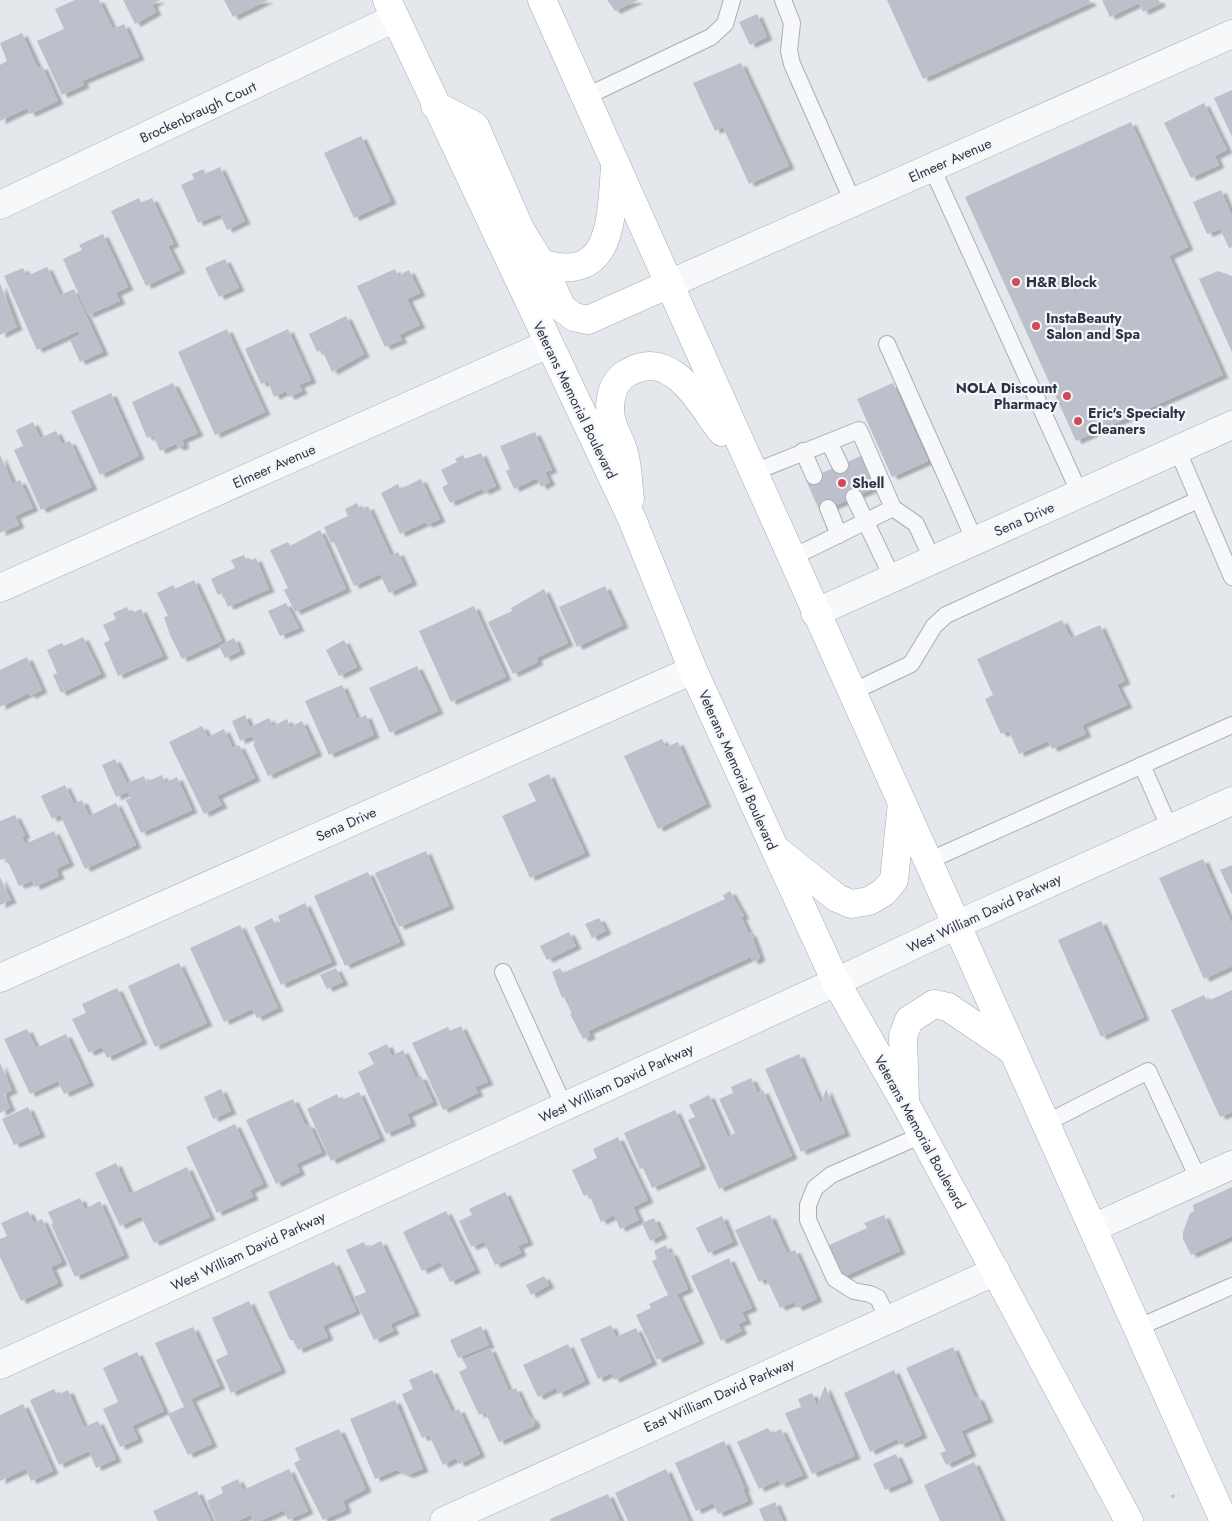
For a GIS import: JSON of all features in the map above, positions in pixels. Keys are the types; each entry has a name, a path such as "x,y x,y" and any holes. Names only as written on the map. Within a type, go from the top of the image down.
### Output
{"main road":[{"path":"542,0 667,285 902,802 1224,1521"},
{"name":"Veterans Memorial Boulevard","path":"391,9 632,520 693,670 836,982 922,1134 1129,1521"},
{"path":"435,105 475,126 520,229 541,263 562,308 574,317 588,320 667,285"},
{"path":"541,263 558,268 575,265 590,261 600,251 609,232 615,165"},
{"path":"632,520 624,454 610,420 610,408 615,386 623,376 634,369 647,365 660,366 680,378 750,469"},
{"path":"773,847 837,898 851,904 868,901 884,892 894,880 902,802"},
{"path":"905,1103 903,1036 909,1020 934,1004 948,1007 1013,1051"}],"street":[{"name":"Brockenbraugh Court","path":"0,206 391,9"},
{"name":"Elmeer Avenue","path":"667,285 1232,34"},
{"name":"Elmeer Avenue","path":"0,588 548,344"},
{"name":"Sena Drive","path":"815,613 1232,425"},
{"name":"Sena Drive","path":"0,978 693,670"},
{"name":"West William David Parkway","path":"0,1365 836,982 956,925 1232,801"},
{"path":"1093,1228 1232,1165"},
{"name":"East William David Parkway","path":"444,1521 996,1271"}],"lane":[{"path":"585,97 711,37 725,24 732,0"},
{"path":"783,0 792,23 789,51 792,64 853,202"},
{"path":"932,168 1080,494"},
{"path":"887,344 975,541"},
{"path":"750,469 859,430 893,508 916,524 933,561"},
{"path":"829,442 840,465"},
{"path":"1177,449 1232,576"},
{"path":"803,451 814,476"},
{"path":"854,497 893,578"},
{"path":"852,692 911,664 934,626 946,615 1198,500"},
{"path":"828,508 839,535"},
{"path":"791,558 893,508"},
{"path":"928,860 1232,725"},
{"path":"1142,765 1170,829"},
{"path":"503,972 564,1106"},
{"path":"1046,1123 1148,1071 1199,1180"},
{"path":"888,1319 878,1298 870,1294 854,1291 835,1279 808,1220 808,1205 815,1188 831,1175 922,1134"},
{"path":"1137,1328 1232,1286"}],"path":[{"path":"1171,1497 1179,1494"}],"building":[{"path":"75,0 99,0 113,29 124,24 139,57 82,81 84,85 62,95 37,41 64,29 55,9"},
{"path":"123,0 160,0 152,4 156,12 135,24"},
{"path":"224,0 268,0 233,17"},
{"path":"607,0 638,0 615,11"},
{"path":"887,0 1089,0 1091,3 923,79"},
{"path":"1102,0 1159,0 1160,4 1143,12 1139,3 1110,17"},
{"path":"757,14 767,37 750,45 739,22"},
{"path":"22,33 38,68 42,66 58,101 30,114 27,108 0,121 0,65 7,61 0,43"},
{"path":"741,63 789,166 749,184 723,127 715,131 693,83"},
{"path":"1232,90 1232,137 1214,98"},
{"path":"1204,103 1227,150 1215,156 1219,165 1191,178 1164,123"},
{"path":"1131,122 1188,247 1169,256 1223,375 1076,441 965,197"},
{"path":"361,136 391,201 354,218 324,153"},
{"path":"220,167 245,221 227,230 220,214 198,223 181,185 194,179 192,174 204,169 205,174"},
{"path":"1221,190 1232,216 1232,247 1229,248 1220,229 1207,234 1193,202"},
{"path":"139,198 141,203 152,198 174,244 168,246 180,270 146,286 111,211"},
{"path":"103,234 128,287 116,293 120,301 88,315 63,259 82,250 79,245"},
{"path":"225,259 239,288 219,297 205,268"},
{"path":"47,267 60,295 74,289 103,352 80,362 70,340 80,335 78,331 37,350 4,276 23,268 27,276"},
{"path":"395,269 398,276 409,270 420,293 407,299 420,325 399,335 402,340 385,347 357,286"},
{"path":"1218,271 1232,276 1232,352 1199,279"},
{"path":"0,283 17,327 0,335"},
{"path":"346,316 364,354 332,372 322,350 317,352 309,334"},
{"path":"227,329 265,412 215,435 178,352"},
{"path":"288,329 311,380 299,385 302,391 289,397 286,391 274,397 268,381 261,384 245,349"},
{"path":"173,383 198,433 182,440 184,445 178,448 176,444 160,451 153,435 147,438 132,402"},
{"path":"893,383 928,461 892,477 857,399"},
{"path":"111,393 139,456 100,475 71,411"},
{"path":"33,422 40,438 56,431 62,444 70,441 92,487 41,510 14,450 23,446 16,430"},
{"path":"535,432 552,470 545,472 550,482 541,487 537,478 514,489 506,471 510,469 500,446"},
{"path":"481,453 496,486 484,492 482,489 450,503 442,487 448,484 441,470 457,462 455,459 463,455 465,459"},
{"path":"0,455 13,484 20,480 33,508 15,516 19,525 0,533"},
{"path":"863,455 877,487 820,512 806,480"},
{"path":"421,479 440,519 427,525 426,522 400,534 381,493 398,484 400,489"},
{"path":"357,503 360,510 368,506 391,556 398,552 412,582 389,593 380,574 354,586 334,542 331,543 324,527 348,516 345,509"},
{"path":"320,530 346,589 295,612 284,590 288,588 270,550 288,542 290,546"},
{"path":"244,555 247,562 256,558 269,589 228,607 222,593 218,595 211,579 235,568 231,560"},
{"path":"194,580 222,641 182,659 170,635 164,617 168,616 157,593 173,585 175,589"},
{"path":"605,586 623,625 577,647 559,607"},
{"path":"544,589 568,643 536,658 538,662 513,674 488,622 512,611 511,608"},
{"path":"286,603 299,628 280,636 268,611"},
{"path":"474,606 506,677 451,702 419,631"},
{"path":"127,607 130,614 141,609 163,656 118,676 104,643 110,640 103,625 116,619 113,613"},
{"path":"1062,620 1071,638 1100,625 1125,681 1117,685 1127,705 1082,725 1086,734 1052,749 1048,741 1019,754 1009,731 1001,734 985,699 993,695 977,659"},
{"path":"83,637 101,674 61,693 53,675 57,673 47,650 62,643 64,646"},
{"path":"234,638 240,651 225,658 219,646"},
{"path":"344,640 357,667 339,676 326,650"},
{"path":"27,657 42,690 30,696 29,693 0,707 0,670"},
{"path":"417,666 438,711 390,733 369,688"},
{"path":"342,685 357,719 366,715 374,735 329,755 305,701"},
{"path":"245,715 250,727 269,718 273,726 287,719 290,727 302,721 317,753 268,776 253,744 255,743 252,736 240,741 232,721"},
{"path":"202,726 208,737 224,729 233,748 239,745 255,778 217,796 222,805 204,814 169,742"},
{"path":"662,739 666,747 678,742 706,804 658,829 624,756"},
{"path":"115,759 127,783 144,776 146,782 162,775 165,783 177,777 192,810 141,833 126,800 131,798 128,792 116,797 102,765"},
{"path":"549,774 585,853 530,878 502,816 536,801 528,784"},
{"path":"65,785 74,804 82,800 89,816 116,803 136,845 85,869 60,815 52,819 41,796"},
{"path":"15,815 25,835 22,836 25,844 54,831 69,863 56,869 59,876 35,887 32,881 19,886 6,858 0,860 0,821"},
{"path":"426,851 449,906 399,927 375,873"},
{"path":"1203,859 1232,924 1232,966 1204,979 1159,878"},
{"path":"1232,865 1232,895 1220,870"},
{"path":"368,872 400,942 345,966 314,896"},
{"path":"0,877 11,900 0,905"},
{"path":"730,891 744,916 741,917 749,934 751,933 760,958 753,962 751,957 588,1031 590,1036 583,1039 570,1014 572,1014 564,997 562,998 552,972 560,968 563,973 725,899 723,895"},
{"path":"305,903 332,962 281,985 254,927 272,918 275,924 280,921 278,916"},
{"path":"599,918 606,931 592,938 585,924"},
{"path":"1101,921 1144,1017 1101,1037 1058,940"},
{"path":"240,925 278,1008 257,1018 252,1009 224,1022 190,948"},
{"path":"569,932 576,946 547,960 540,946"},
{"path":"179,963 207,1023 155,1047 128,986"},
{"path":"336,968 343,982 327,989 320,975"},
{"path":"117,988 142,1041 107,1058 102,1047 89,1053 72,1019 86,1013 82,1004"},
{"path":"1232,990 1232,1054 1208,1001"},
{"path":"1204,995 1232,1057 1232,1112 1220,1117 1171,1010"},
{"path":"461,1026 488,1082 475,1087 478,1093 443,1110 412,1043 448,1027 450,1031"},
{"path":"27,1029 36,1048 66,1034 89,1083 64,1094 58,1081 30,1094 4,1039"},
{"path":"387,1044 392,1056 403,1050 416,1078 421,1076 433,1102 407,1114 411,1123 386,1134 358,1072 374,1064 368,1053"},
{"path":"799,1054 821,1104 826,1089 845,1133 801,1152 765,1069"},
{"path":"0,1063 12,1090 4,1094 10,1108 0,1113"},
{"path":"751,1078 758,1093 763,1090 792,1156 719,1189 688,1120 695,1117 689,1105 709,1095 728,1137 735,1133 719,1099 733,1093 731,1087"},
{"path":"221,1089 231,1111 213,1119 204,1097"},
{"path":"359,1092 380,1138 331,1161 307,1109 337,1094 340,1101"},
{"path":"293,1099 306,1126 309,1124 322,1152 296,1164 300,1172 276,1184 246,1120"},
{"path":"28,1107 40,1134 14,1145 2,1119"},
{"path":"675,1110 701,1166 652,1188 643,1168 640,1169 624,1133"},
{"path":"235,1124 263,1184 250,1190 253,1197 217,1213 186,1147"},
{"path":"618,1137 648,1200 633,1207 639,1220 620,1229 614,1215 601,1222 589,1194 584,1196 572,1170 597,1158 593,1149"},
{"path":"116,1163 129,1192 134,1192 187,1167 210,1217 154,1243 141,1216 120,1226 95,1173"},
{"path":"1232,1187 1232,1236 1191,1255 1183,1239 1183,1232 1190,1213 1194,1211 1193,1205"},
{"path":"505,1192 528,1242 518,1246 521,1253 495,1265 484,1242 471,1247 459,1221 472,1215 469,1209"},
{"path":"80,1198 85,1209 100,1201 124,1255 75,1277 51,1224 53,1223 48,1212"},
{"path":"28,1211 34,1223 42,1219 62,1262 51,1267 58,1283 21,1301 0,1257 0,1239 7,1236 1,1223"},
{"path":"446,1211 475,1270 450,1282 440,1262 422,1271 403,1232"},
{"path":"770,1215 787,1253 795,1250 817,1299 797,1308 794,1302 780,1308 766,1278 759,1282 735,1230"},
{"path":"884,1215 900,1251 839,1279 825,1247 867,1228 864,1223"},
{"path":"722,1216 733,1242 708,1253 696,1228"},
{"path":"654,1218 662,1235 650,1241 642,1223"},
{"path":"381,1241 415,1313 390,1324 394,1331 374,1340 354,1297 366,1292 346,1250 364,1242 367,1248"},
{"path":"666,1245 669,1253 672,1252 688,1289 677,1294 699,1341 657,1360 636,1315 651,1308 649,1304 668,1295 652,1261 657,1259 654,1251"},
{"path":"729,1258 752,1308 742,1312 746,1321 738,1324 742,1331 721,1341 691,1276"},
{"path":"334,1262 356,1311 323,1326 328,1337 298,1350 293,1340 290,1340 268,1292"},
{"path":"544,1276 549,1285 531,1295 526,1285"},
{"path":"249,1301 281,1370 231,1393 216,1360 228,1354 212,1318"},
{"path":"611,1325 616,1337 636,1328 652,1362 614,1380 611,1373 598,1379 580,1339"},
{"path":"481,1326 489,1345 458,1358 450,1340"},
{"path":"193,1327 220,1386 191,1399 212,1444 188,1455 168,1414 184,1407 155,1343"},
{"path":"568,1344 585,1381 558,1394 556,1388 538,1397 523,1365"},
{"path":"953,1347 975,1398 978,1397 988,1419 961,1431 971,1453 946,1465 940,1453 946,1451 906,1368"},
{"path":"490,1348 509,1391 516,1388 530,1418 532,1417 535,1423 534,1426 499,1442 485,1412 479,1415 459,1372 467,1368 463,1360"},
{"path":"137,1352 164,1411 132,1426 138,1439 120,1447 103,1409 118,1402 103,1368"},
{"path":"432,1370 452,1412 459,1409 480,1454 459,1464 456,1458 443,1465 429,1435 422,1438 402,1394 413,1389 409,1380"},
{"path":"894,1370 922,1435 900,1445 897,1439 870,1452 844,1393"},
{"path":"825,1386 855,1456 812,1474 785,1413 801,1407 798,1399 812,1393 817,1406"},
{"path":"54,1389 57,1395 68,1390 84,1427 98,1421 116,1459 96,1468 89,1451 59,1465 30,1400"},
{"path":"395,1400 423,1469 408,1475 396,1470 375,1479 350,1419"},
{"path":"23,1404 53,1471 31,1481 26,1469 0,1481 0,1415"},
{"path":"768,1428 771,1434 781,1429 803,1475 780,1485 779,1480 759,1489 737,1442"},
{"path":"339,1429 366,1489 343,1501 346,1510 323,1520 294,1463 300,1460 295,1448"},
{"path":"724,1441 745,1489 743,1489 748,1501 718,1514 713,1503 696,1511 675,1463"},
{"path":"896,1454 908,1480 885,1490 873,1464"},
{"path":"974,1462 1001,1521 940,1521 924,1485"},
{"path":"289,1469 308,1511 288,1520 284,1510 260,1521 253,1521 251,1515 237,1521 216,1521 207,1501 223,1493 221,1487 238,1479 243,1490"},
{"path":"666,1469 689,1521 628,1521 615,1493"},
{"path":"197,1491 211,1521 158,1521 153,1511"},
{"path":"608,1494 620,1521 551,1521 550,1519"},
{"path":"775,1502 783,1521 764,1521 759,1509"}],"place":[{"name":"H&R Block","path":"1016,282"},
{"name":"InstaBeauty Salon and Spa","path":"1036,326"},
{"name":"NOLA Discount Pharmacy","path":"1067,396"},
{"name":"Eric's Specialty Cleaners","path":"1078,421"},
{"name":"Shell","path":"842,483"}]}
